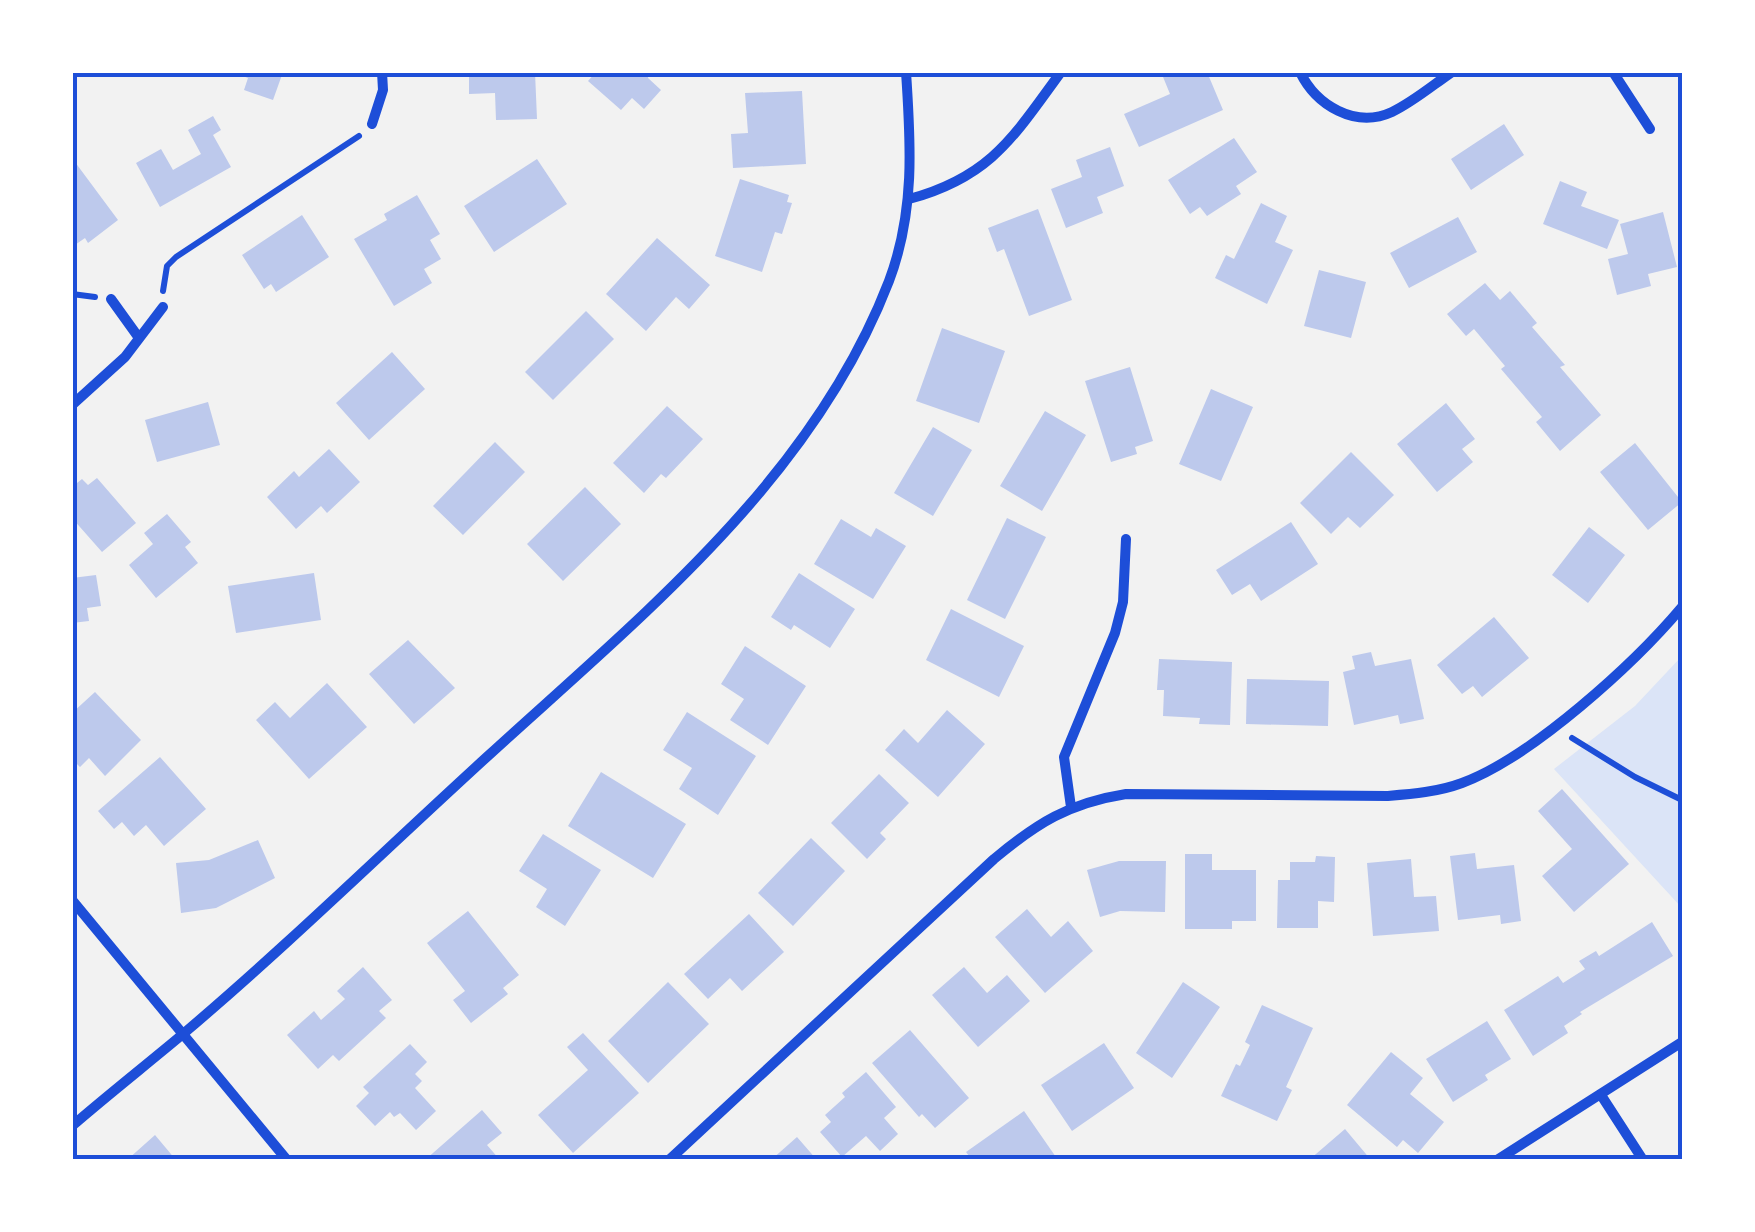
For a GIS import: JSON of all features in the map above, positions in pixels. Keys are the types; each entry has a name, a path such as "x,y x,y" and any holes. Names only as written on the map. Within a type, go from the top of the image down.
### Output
{"street":[{"path":"372,124 382,90 382,72"},
{"path":"72,1126 183,1034 623,632 762,492 850,364 890,279 910,200 912,158 906,72"},
{"path":"910,200 944,190 993,158 1013,138 1061,72"},
{"path":"1300,72 1320,101 1337,111 1372,117 1392,112 1452,72"},
{"path":"1613,72 1650,129"},
{"path":"110,299 139,338"},
{"path":"72,405 125,357 162,307"},
{"path":"1071,807 1064,757 1115,633 1123,602 1126,539"},
{"path":"669,1160 994,859 1043,821 1071,807 1126,794 1387,796 1420,794 1461,784 1504,764 1554,726 1622,669 1682,607"},
{"path":"72,900 287,1160"},
{"path":"1497,1160 1682,1042"},
{"path":"1601,1095 1643,1160"}],"path":[{"path":"162,307 166,266 176,257 349,146 372,124"},
{"path":"1554,726 1635,777 1682,800"}],"shaded area":[{"path":"1682,656 1682,908 1554,769 1635,706"}],"building":[{"path":"283,72 273,100 244,90 248,78 235,73"},
{"path":"469,72 535,72 537,119 496,120 495,93 469,94"},
{"path":"596,72 649,72 648,78 661,90 644,109 632,98 621,110 588,81"},
{"path":"1161,72 1207,72 1223,110 1139,147 1124,114 1170,94"},
{"path":"802,91 806,164 733,168 731,134 748,133 745,93"},
{"path":"213,116 221,130 213,135 231,167 160,207 136,163 161,149 173,170 201,154 188,130"},
{"path":"1504,124 1524,155 1471,190 1451,159"},
{"path":"1234,138 1257,172 1236,186 1241,194 1207,216 1200,207 1190,214 1168,180"},
{"path":"1110,147 1124,186 1097,197 1103,213 1066,228 1051,189 1082,177 1076,160"},
{"path":"72,158 118,220 88,243 85,238 72,247"},
{"path":"537,159 567,204 494,252 464,206"},
{"path":"740,179 789,195 787,202 792,203 782,234 775,232 762,272 715,256"},
{"path":"1560,181 1587,192 1581,206 1619,220 1607,249 1543,224"},
{"path":"417,195 440,234 430,240 441,259 424,269 432,283 394,306 354,239 387,220 384,214"},
{"path":"1261,203 1287,216 1275,242 1293,250 1267,304 1215,278 1226,255 1234,259"},
{"path":"1038,209 1072,300 1029,316 1004,249 997,252 988,228"},
{"path":"1663,212 1677,267 1648,274 1651,286 1617,295 1608,259 1628,254 1620,224"},
{"path":"302,215 329,257 276,292 271,284 264,289 242,255"},
{"path":"1458,217 1477,252 1409,288 1390,253"},
{"path":"657,238 710,285 689,309 676,297 646,331 606,294"},
{"path":"1319,270 1366,282 1351,338 1304,326"},
{"path":"1485,283 1500,300 1510,291 1537,323 1532,327 1565,365 1560,367 1601,415 1560,451 1536,422 1542,417 1501,369 1505,366 1474,329 1466,336 1447,314"},
{"path":"586,311 614,339 553,400 525,372"},
{"path":"942,328 1005,351 979,423 916,401"},
{"path":"392,352 425,389 369,440 336,403"},
{"path":"1130,367 1153,441 1135,447 1137,454 1111,462 1085,381"},
{"path":"1211,389 1253,407 1221,481 1179,464"},
{"path":"208,402 220,445 157,462 145,420"},
{"path":"1446,403 1475,439 1462,449 1473,462 1437,492 1397,444"},
{"path":"667,406 703,439 666,478 661,474 644,493 613,463"},
{"path":"1045,411 1086,435 1042,511 1000,486"},
{"path":"933,427 972,450 933,516 894,493"},
{"path":"495,442 525,472 463,535 433,506"},
{"path":"1635,443 1682,502 1648,530 1600,472"},
{"path":"329,449 360,482 327,513 321,506 296,529 267,497 294,471 299,477"},
{"path":"1351,452 1394,495 1360,528 1348,517 1331,534 1300,503"},
{"path":"97,478 136,523 102,552 72,518 72,487 82,479 88,485"},
{"path":"585,487 621,524 563,581 527,544"},
{"path":"167,514 191,542 185,547 198,563 156,598 129,565 153,544 144,533"},
{"path":"1007,518 1046,537 1005,619 967,600"},
{"path":"841,519 871,537 876,528 906,546 873,599 814,564"},
{"path":"1291,522 1318,564 1261,601 1250,584 1232,595 1216,570"},
{"path":"1589,527 1625,555 1588,603 1552,575"},
{"path":"314,573 321,620 236,633 228,586"},
{"path":"799,573 855,609 830,648 794,625 791,630 771,617"},
{"path":"96,575 101,606 87,608 89,621 72,623 72,578"},
{"path":"951,609 1024,646 999,697 926,660"},
{"path":"1494,617 1529,658 1482,697 1473,686 1462,694 1437,665"},
{"path":"408,640 455,688 414,724 369,674"},
{"path":"745,646 806,686 768,745 730,720 744,699 721,684"},
{"path":"1371,652 1375,666 1411,659 1424,719 1400,724 1398,715 1354,725 1343,672 1355,669 1352,656"},
{"path":"1159,659 1232,662 1230,725 1199,724 1200,718 1163,716 1164,690 1157,690"},
{"path":"1247,679 1329,681 1328,726 1246,724"},
{"path":"327,683 367,727 309,779 256,720 275,702 290,718"},
{"path":"95,692 141,740 105,776 89,758 80,767 72,759 72,713"},
{"path":"947,710 985,744 938,797 885,750 904,729 918,743"},
{"path":"687,712 756,756 718,815 679,789 692,768 663,750"},
{"path":"160,757 206,809 164,846 146,825 134,836 122,822 114,829 98,811"},
{"path":"601,772 686,824 653,878 568,826"},
{"path":"879,774 909,803 880,833 886,839 867,859 831,823"},
{"path":"1562,789 1629,864 1574,912 1542,876 1572,849 1538,811"},
{"path":"543,834 601,870 565,926 536,907 547,889 519,871"},
{"path":"811,838 845,871 793,926 758,893"},
{"path":"258,840 275,878 216,908 181,913 176,863 209,860"},
{"path":"1475,853 1477,869 1514,865 1521,921 1501,924 1500,915 1458,920 1450,856"},
{"path":"1185,854 1212,854 1212,870 1256,870 1256,921 1232,921 1232,929 1185,929"},
{"path":"1316,856 1335,857 1334,902 1318,901 1318,928 1277,928 1278,880 1290,880 1290,862 1315,862"},
{"path":"1411,859 1414,897 1436,896 1439,931 1373,936 1367,863"},
{"path":"1119,861 1166,861 1165,912 1120,911 1100,917 1087,870"},
{"path":"1027,909 1051,937 1068,921 1093,951 1045,993 995,937"},
{"path":"468,911 519,975 503,988 508,994 471,1023 453,1000 465,991 427,943"},
{"path":"749,914 784,952 742,991 730,978 708,999 684,974"},
{"path":"1652,922 1673,956 1580,1012 1564,1026 1568,1033 1533,1056 1504,1010 1558,976 1563,983 1585,969 1579,961 1596,951 1599,956"},
{"path":"363,967 392,1000 379,1011 386,1018 339,1061 333,1055 318,1069 287,1035 314,1011 321,1020 345,999 337,991"},
{"path":"964,967 987,993 1007,975 1030,1001 978,1047 932,995"},
{"path":"668,982 709,1024 648,1083 608,1041"},
{"path":"1183,982 1220,1007 1172,1078 1136,1053"},
{"path":"1262,1005 1313,1028 1286,1087 1292,1090 1277,1121 1221,1096 1250,1045 1245,1042"},
{"path":"1487,1021 1511,1059 1485,1075 1488,1080 1453,1102 1426,1059"},
{"path":"910,1030 969,1098 935,1128 922,1114 919,1117 872,1063"},
{"path":"583,1033 639,1093 573,1153 538,1115 588,1070 567,1047"},
{"path":"1104,1043 1134,1088 1072,1131 1041,1085"},
{"path":"410,1044 427,1062 415,1074 422,1081 415,1088 436,1111 416,1130 400,1113 394,1117 390,1112 375,1126 356,1106 369,1093 363,1087"},
{"path":"1391,1052 1423,1078 1410,1094 1444,1122 1418,1153 1403,1140 1397,1147 1347,1105"},
{"path":"866,1072 896,1107 884,1118 898,1134 880,1151 866,1136 842,1157 820,1132 831,1122 825,1115"},
{"path":"482,1110 502,1133 487,1145 500,1160 425,1160"},
{"path":"1024,1111 1058,1160 972,1160 966,1152"},
{"path":"1345,1129 1371,1160 1309,1160"},
{"path":"155,1135 176,1160 127,1160"},
{"path":"797,1137 817,1160 771,1160"}]}
